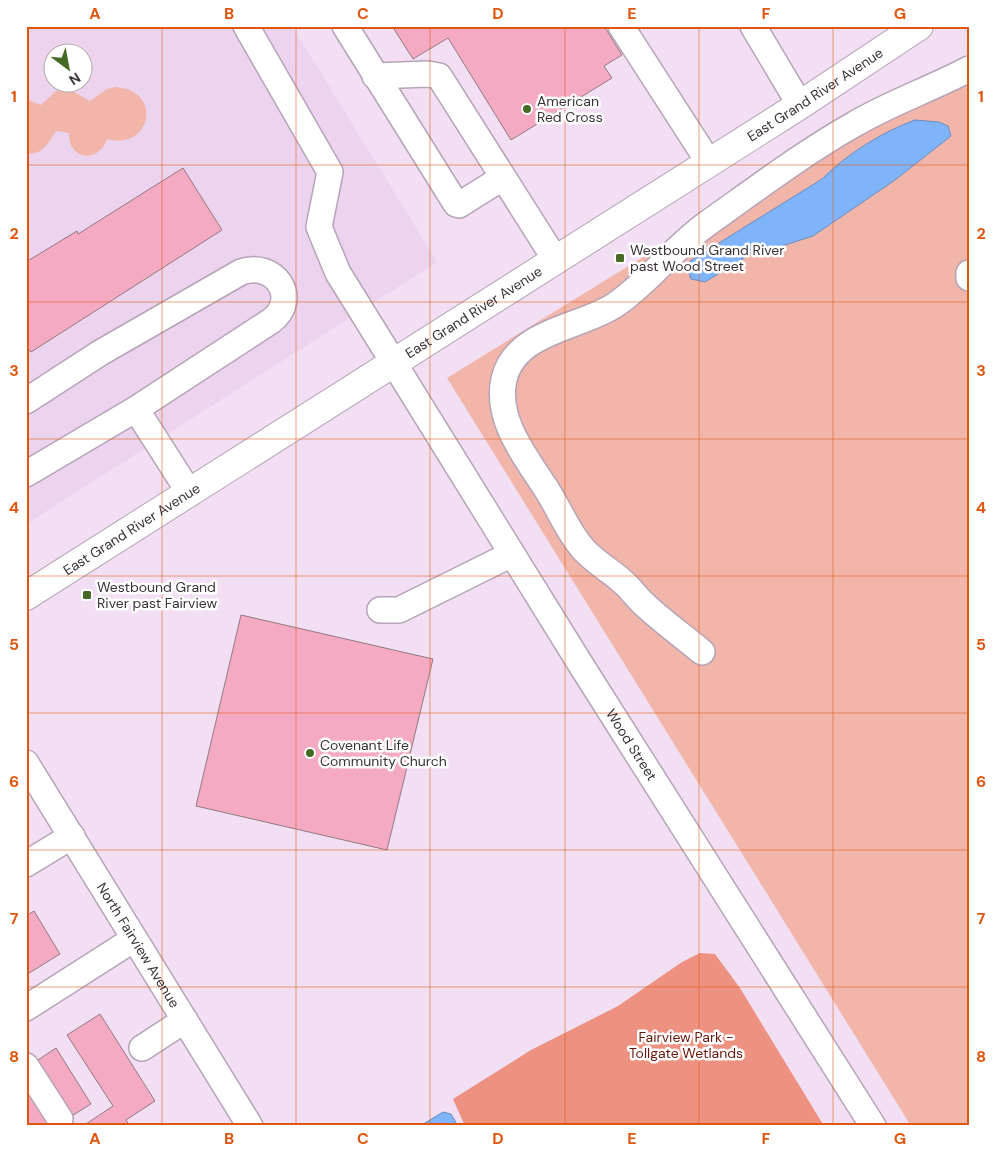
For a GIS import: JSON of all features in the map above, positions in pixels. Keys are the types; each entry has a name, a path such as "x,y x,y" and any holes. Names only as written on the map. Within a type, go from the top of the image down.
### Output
{"main road":[{"name":"East Grand River Avenue","path":"26,596 555,258 800,105 920,26"}],"street":[{"name":"Wood Street","path":"246,26 330,172 319,227 338,273 512,554 873,1126"},
{"path":"345,26 456,204 459,205 502,178"},
{"path":"622,26 708,161"},
{"path":"753,26 800,105"},
{"path":"702,652 650,609 625,583 588,554 574,538 544,485 521,452 510,427 504,410 504,378 524,348 538,339 600,314 632,293 688,238 793,162 854,124 969,69"},
{"path":"375,76 428,74 439,76 502,178 555,258"},
{"path":"26,402 100,354 241,272 256,268 264,270 273,276 281,286 284,296 282,310 278,316 136,409 26,474"},
{"path":"969,273 969,278"},
{"path":"136,409 189,492"},
{"path":"380,610 400,610 512,554"},
{"name":"North Fairview Avenue","path":"26,764 185,1020 244,1123"},
{"path":"26,864 72,836"},
{"path":"26,1008 134,939"},
{"path":"142,1048 185,1020"},
{"path":"26,1066 60,1119"}],"shaded area":[{"path":"26,26 292,26 437,262 26,524"},
{"path":"969,56 969,1126 911,1126 447,378"},
{"path":"116,87 131,91 141,98 146,108 146,119 142,129 134,136 122,140 107,139 98,152 85,156 73,149 69,133 56,131 41,151 26,153 26,99 41,105 55,92 74,92 90,101 107,89"}],"green space":[{"name":"Fairview Park - Tollgate Wetlands","path":"700,953 715,954 740,988 824,1126 465,1126 453,1099 531,1050 618,1006 682,962"}],"water":[{"path":"915,120 939,122 948,126 951,136 895,180 813,236 776,248 762,247 705,282 691,279 687,267 690,261 822,179 842,161 866,145 890,131"},
{"path":"443,1112 451,1114 458,1126 420,1126"}],"building":[{"name":"American Red Cross","path":"392,26 604,26 622,55 604,66 612,78 511,140 448,38 413,59"},
{"path":"183,168 222,230 31,352 29,350 26,352 26,262 77,231 78,234"},
{"name":"Covenant Life Community Church","path":"241,615 433,659 387,850 196,806"},
{"path":"34,911 60,954 26,975 26,916"},
{"path":"100,1014 155,1101 126,1120 130,1126 83,1126 113,1106 67,1035"},
{"path":"56,1048 91,1104 70,1117 35,1062"},
{"path":"26,1087 51,1126 26,1126"}],"place":[{"name":"American Red Cross","path":"527,109"},
{"name":"Westbound Grand River past Wood Street","path":"620,258"},
{"name":"Westbound Grand River past Fairview","path":"87,595"},
{"name":"Covenant Life Community Church","path":"310,753"}]}
